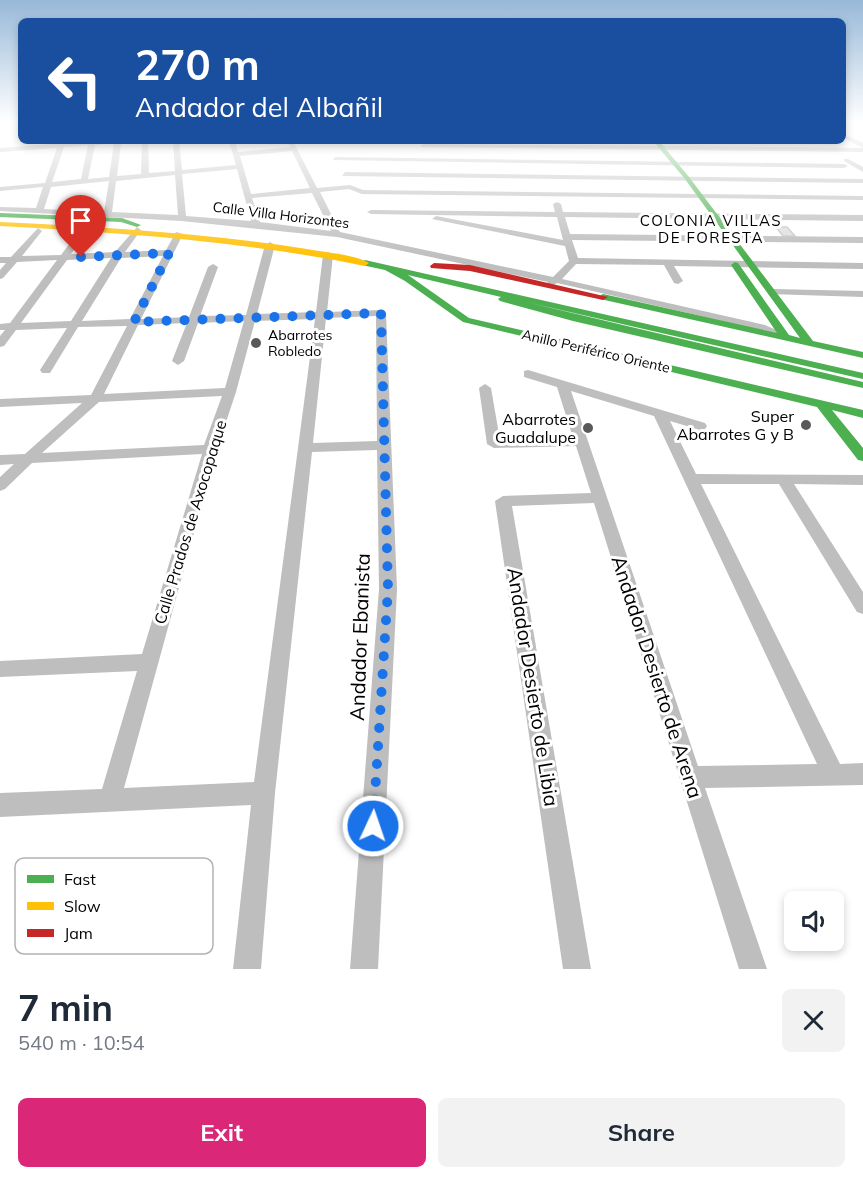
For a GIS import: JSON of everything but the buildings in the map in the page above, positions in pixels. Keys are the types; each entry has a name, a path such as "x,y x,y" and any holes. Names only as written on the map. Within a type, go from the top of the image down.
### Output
{"main road":[{"path":"674,168 708,215 731,238 773,292 810,344"},
{"path":"708,215 717,238 786,339"},
{"name":"Anillo Periférico Oriente","path":"0,216 122,220 127,228"},
{"name":"Anillo Periférico Oriente","path":"0,224 227,231 283,238 434,266 863,363"},
{"name":"Anillo Periférico Oriente","path":"0,229 82,232 127,228 270,245 384,266 863,376"},
{"name":"Anillo Periférico Oriente","path":"384,266 408,279 466,320 856,413"},
{"name":"Anillo Periférico Oriente","path":"434,266 470,268 553,282 703,321 863,355"},
{"name":"Anillo Periférico Oriente","path":"417,274 573,318 863,385"},
{"path":"667,320 703,321"},
{"path":"821,404 863,457"},
{"path":"856,413 863,427"}],"street":[{"path":"39,211 53,168"},
{"path":"84,181 87,168"},
{"path":"108,214 115,168"},
{"path":"146,168 146,176"},
{"path":"177,168 182,218"},
{"path":"0,189 227,168"},
{"path":"240,168 256,224"},
{"path":"304,168 338,234"},
{"path":"416,212 424,168"},
{"path":"546,168 574,261"},
{"path":"851,168 863,179"},
{"path":"345,174 863,179"},
{"path":"250,196 350,187 362,192 863,198"},
{"name":"Calle Villa Horizontes","path":"0,209 182,218 338,234 761,327 786,339"},
{"path":"371,212 863,218"},
{"path":"416,212 423,216 568,241 717,238 863,240"},
{"path":"46,370 117,256 127,228"},
{"path":"0,276 38,231"},
{"path":"0,344 82,232"},
{"path":"0,486 95,399 179,234"},
{"name":"Calle Prados de Axocopaque","path":"110,799 210,449 230,392 270,245"},
{"path":"0,260 169,253"},
{"path":"247,969 264,793 328,255"},
{"path":"553,282 574,261 863,266"},
{"path":"667,262 678,281"},
{"path":"178,361 213,267"},
{"path":"773,292 863,294"},
{"name":"Andador Ebanista","path":"321,315 381,313 388,589 364,969"},
{"path":"0,327 321,315"},
{"path":"528,374 700,426"},
{"name":"Andador Desierto de Arena","path":"563,385 753,969"},
{"path":"485,387 494,444 581,442"},
{"path":"0,403 230,392"},
{"path":"659,413 834,775"},
{"path":"305,448 384,445"},
{"path":"0,460 210,449"},
{"path":"691,479 863,480"},
{"path":"783,479 863,607"},
{"name":"Andador Desierto de Libia","path":"577,969 503,501 599,498"},
{"path":"0,669 148,663"},
{"path":"689,777 863,774"},
{"path":"0,805 264,793"}],"traffic: fast":[{"path":"679,168 810,344"},
{"path":"0,215 122,220 137,225"},
{"path":"365,263 863,376"},
{"path":"735,265 786,339"},
{"path":"384,266 408,279 466,320 863,414"},
{"path":"603,297 863,355"},
{"path":"503,299 573,318 863,385"},
{"path":"821,404 863,457"}],"traffic: slow":[{"path":"0,224 184,236 274,246 365,263"}],"traffic: jam":[{"path":"434,266 470,268 603,297"}],"place":[{"name":"Abarrotes Robledo","path":"256,343"},
{"name":"Super Abarrotes G y B","path":"806,425"},
{"name":"Abarrotes Guadalupe","path":"588,428"}],"district":[{"name":"COLONIA VILLAS DE FORESTA","path":"711,230"}],"route":[{"path":"81,257 169,253 134,322 381,313 388,589 373,826"}]}
